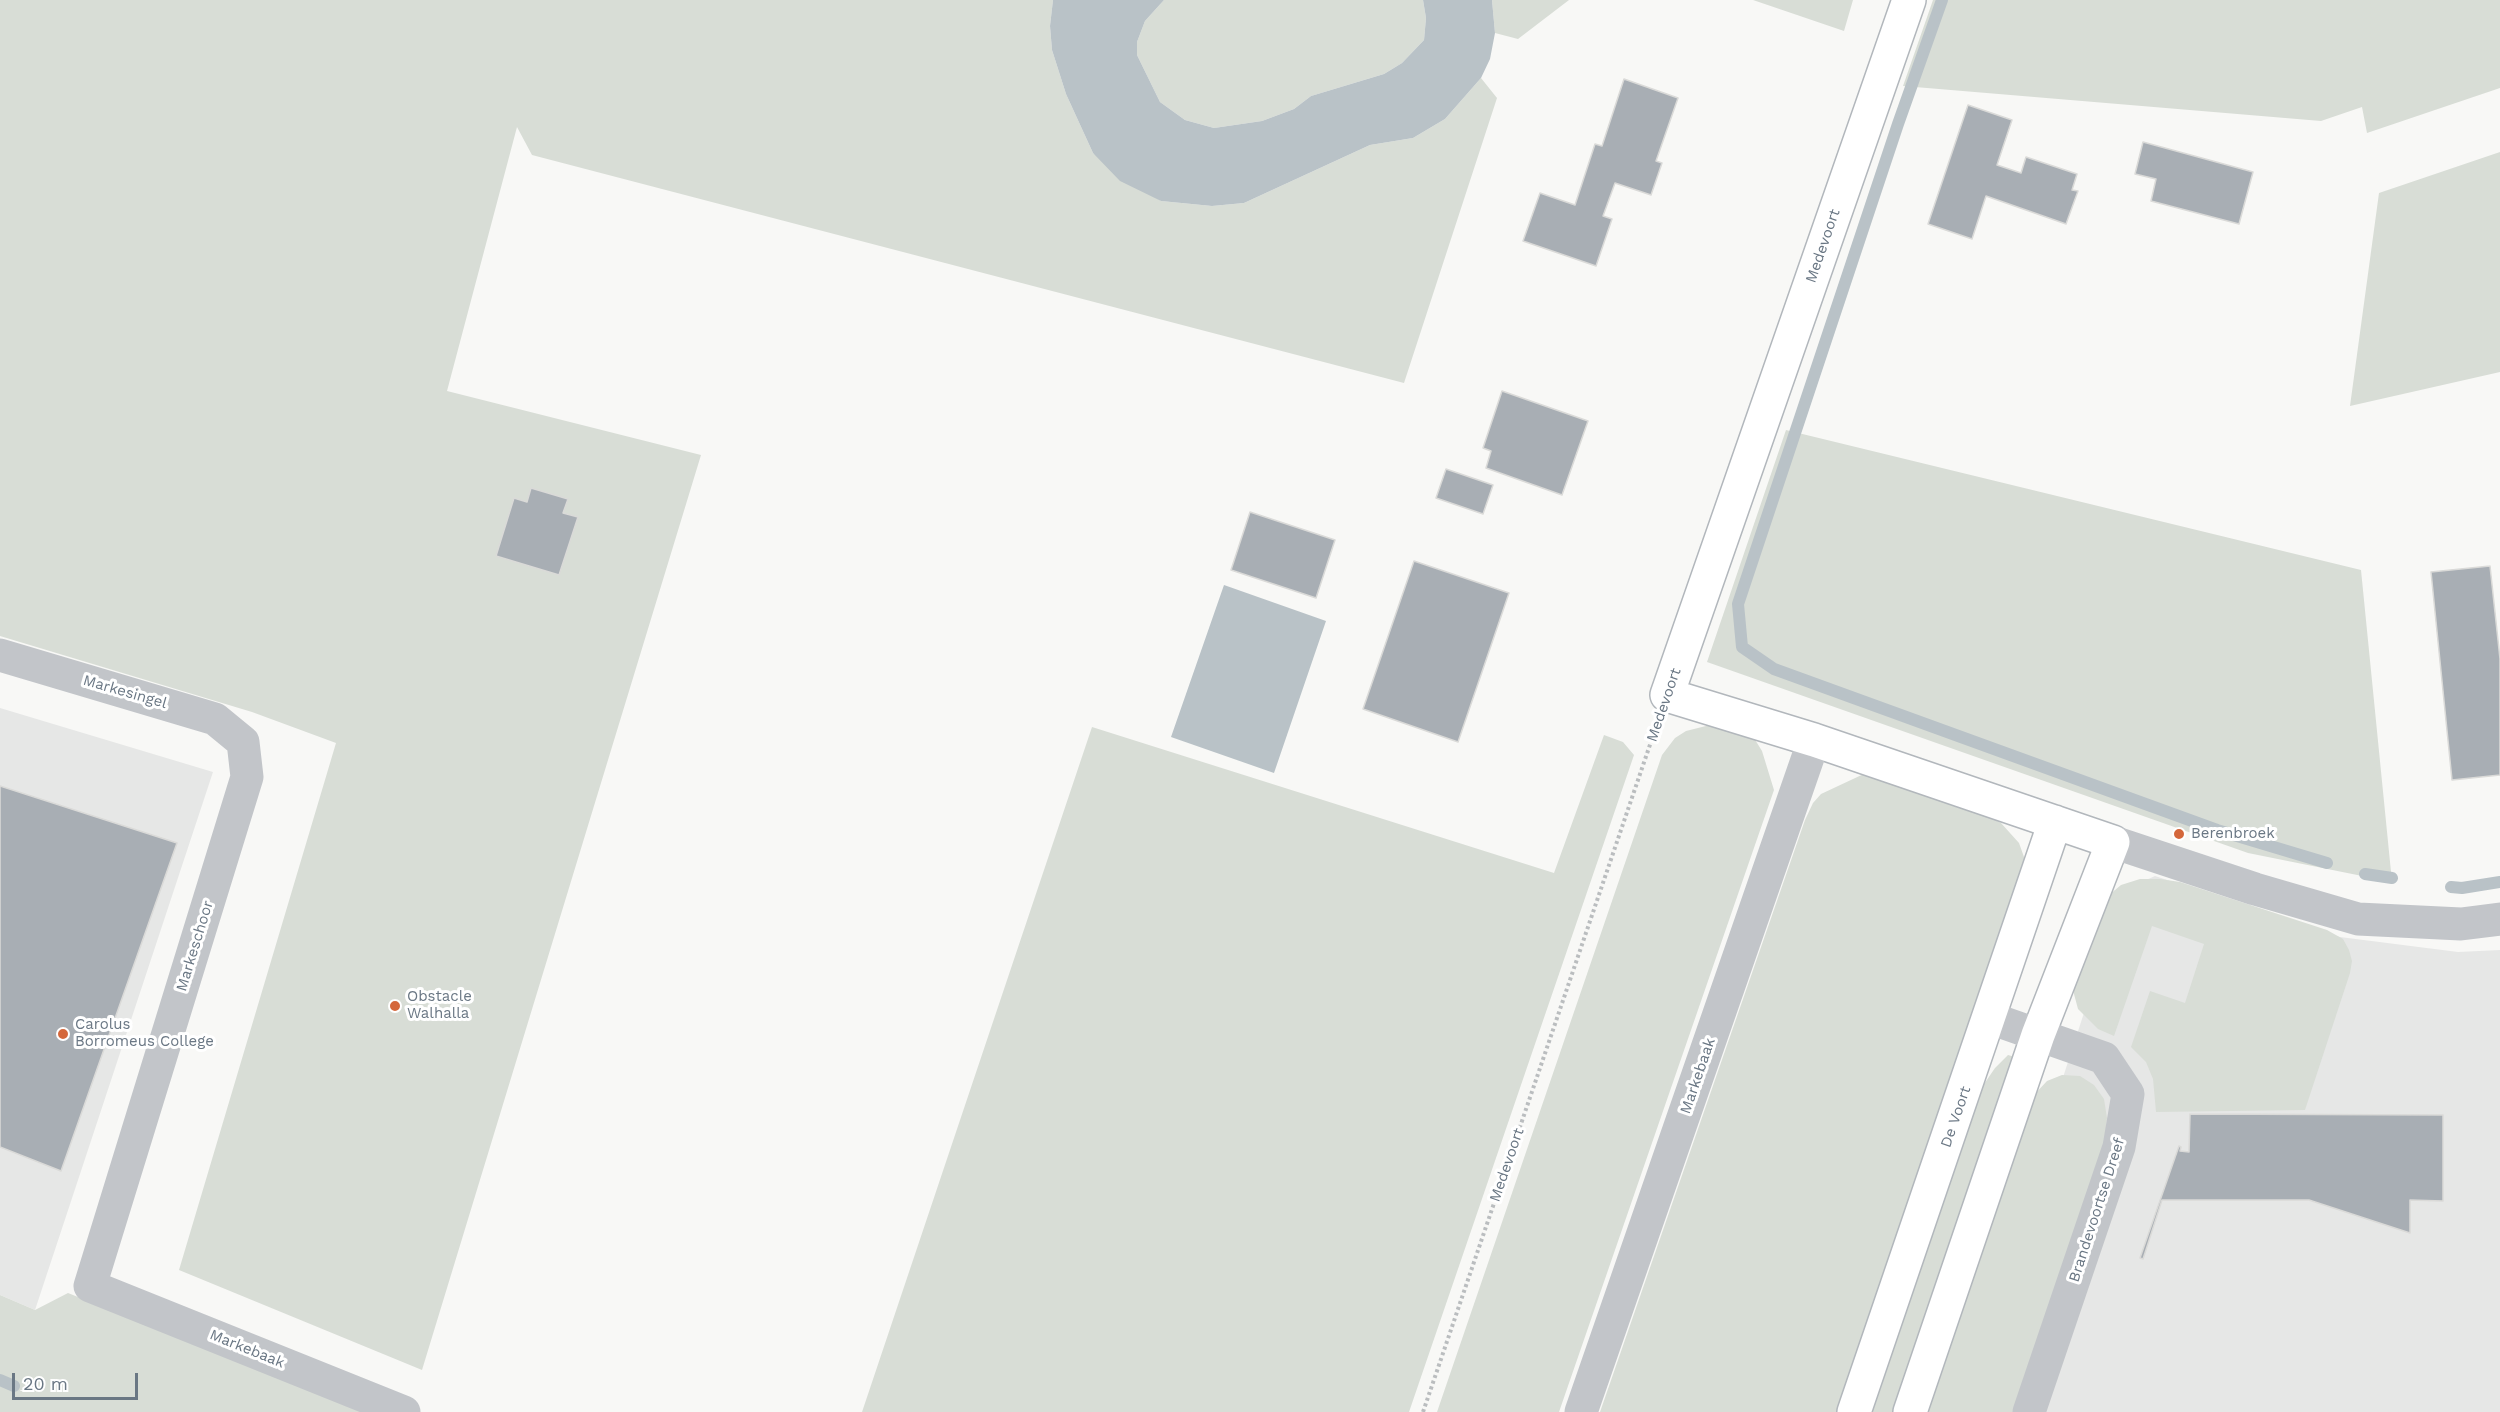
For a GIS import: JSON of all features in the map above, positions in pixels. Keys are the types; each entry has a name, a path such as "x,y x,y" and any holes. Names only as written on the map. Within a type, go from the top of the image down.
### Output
{"street":[{"name":"Medevoort","path":"1667,695 1909,0"},
{"name":"Markesingel","path":"0,655 215,719 243,741"},
{"path":"1667,695 1814,740 2255,889 2358,919 2460,924 2500,920"},
{"name":"Markebaak","path":"1581,1412 1814,740"},
{"name":"Markeschoor","path":"90,1286 247,777 243,741"},
{"name":"De Voort","path":"1854,1412 2055,822"},
{"path":"1910,1412 2038,1035 2113,842"},
{"name":"Brandevoortse Dreef","path":"1990,1018 2104,1058 2128,1094 2120,1147 2029,1412"},
{"name":"Markebaak","path":"90,1286 404,1412"}],"path":[{"name":"Medevoort","path":"1423,1412 1667,695"}],"shaded area":[{"path":"0,0 1053,0 1050,26 1052,50 1066,94 1093,153 1161,201 1212,206 1244,203 1370,145 1413,138 1445,119 1481,78 1497,98 1404,383 532,155 517,127 447,391 701,455 422,1370 179,1270 336,743 252,712 0,636"},
{"path":"1053,0 1164,0 1145,21 1137,42 1137,55 1160,102 1185,120 1214,128 1262,121 1294,109 1311,96 1384,74 1402,63 1424,40 1426,18 1423,0 1492,0 1495,33 1490,59 1481,78 1445,119 1413,138 1370,145 1244,203 1212,206 1161,201 1120,181 1093,153 1066,94 1052,50 1050,26"},
{"path":"1164,0 1423,0 1426,18 1424,40 1402,63 1384,74 1311,96 1294,109 1262,121 1214,128 1185,120 1160,102 1137,55 1137,42 1145,21"},
{"path":"1492,0 1569,0 1518,39 1495,33"},
{"path":"1753,0 1853,0 1844,31"},
{"path":"1933,0 2500,0 2500,88 2367,133 2362,107 2321,121 1903,86"},
{"path":"2500,152 2500,372 2350,406 2379,193"},
{"path":"1786,430 2361,570 2392,882 2248,853 1707,662"},
{"path":"1224,585 1326,621 1274,773 1171,737"},
{"name":"Carolus Borromeus College","path":"0,708 213,772 35,1310 0,1295"},
{"path":"1718,723 1749,730 1762,751 1774,790 1559,1412 1437,1412 1662,755 1675,738 1686,731"},
{"path":"1092,727 1554,873 1604,735 1623,742 1634,755 1409,1412 862,1412"},
{"path":"1868,772 1980,812 2001,823 2019,843 2024,857 2026,875 1845,1412 1600,1412 1805,820 1813,803 1821,794"},
{"path":"2155,876 2340,937 2458,952 2500,950 2500,1412 1954,1412 2124,890"},
{"path":"2140,879 2180,882 2327,930 2343,939 2352,961 2350,973 2305,1110 2156,1112 2153,1079 2146,1062 2131,1047 2150,991 2185,1003 2204,944 2152,926 2114,1036 2098,1029 2078,1009 2074,994 2074,977 2109,895 2121,885"},
{"path":"2008,1055 2015,1057 1902,1412 1869,1412 1980,1090 1995,1068"},
{"path":"2062,1075 2080,1076 2094,1085 2104,1099 2107,1118 2103,1159 2018,1412 1926,1412 2033,1096 2047,1081"},
{"path":"68,1293 365,1412 0,1412 0,1295 35,1310"}],"building":[{"path":"1624,79 1678,98 1656,161 1662,163 1651,195 1615,183 1603,216 1612,219 1596,266 1523,241 1540,193 1575,205 1595,144 1602,146"},
{"path":"1968,105 2012,120 1997,165 2021,173 2026,157 2077,174 2072,190 2078,191 2066,224 1986,196 1972,239 1928,224"},
{"path":"2143,142 2253,172 2239,224 2151,201 2156,179 2135,174"},
{"path":"1502,391 1588,421 1562,495 1486,468 1491,451 1483,448"},
{"path":"1446,469 1493,485 1483,514 1436,498"},
{"path":"531,488 568,499 563,513 578,517 559,575 496,556 514,498 527,502"},
{"path":"1250,512 1335,540 1316,598 1231,570"},
{"path":"1414,561 1509,593 1458,742 1363,709"},
{"path":"2490,566 2500,659 2500,775 2452,780 2431,572"},
{"path":"0,786 177,843 61,1171 0,1147"},
{"path":"2190,1114 2443,1115 2443,1201 2410,1200 2410,1233 2309,1200 2162,1200 2143,1259 2140,1258 2179,1146 2180,1151 2189,1152"}],"waterway":[{"path":"1942,0 1898,124 1738,604 1742,647 1774,669 2217,830 2327,863"},
{"path":"2365,874 2392,878"},
{"path":"2451,887 2462,888 2500,882"},
{"path":"0,1380 14,1386"}],"place":[{"name":"Berenbroek","path":"2179,834"},
{"name":"Obstacle Walhalla","path":"395,1006"},
{"name":"Carolus Borromeus College","path":"63,1034"}]}
